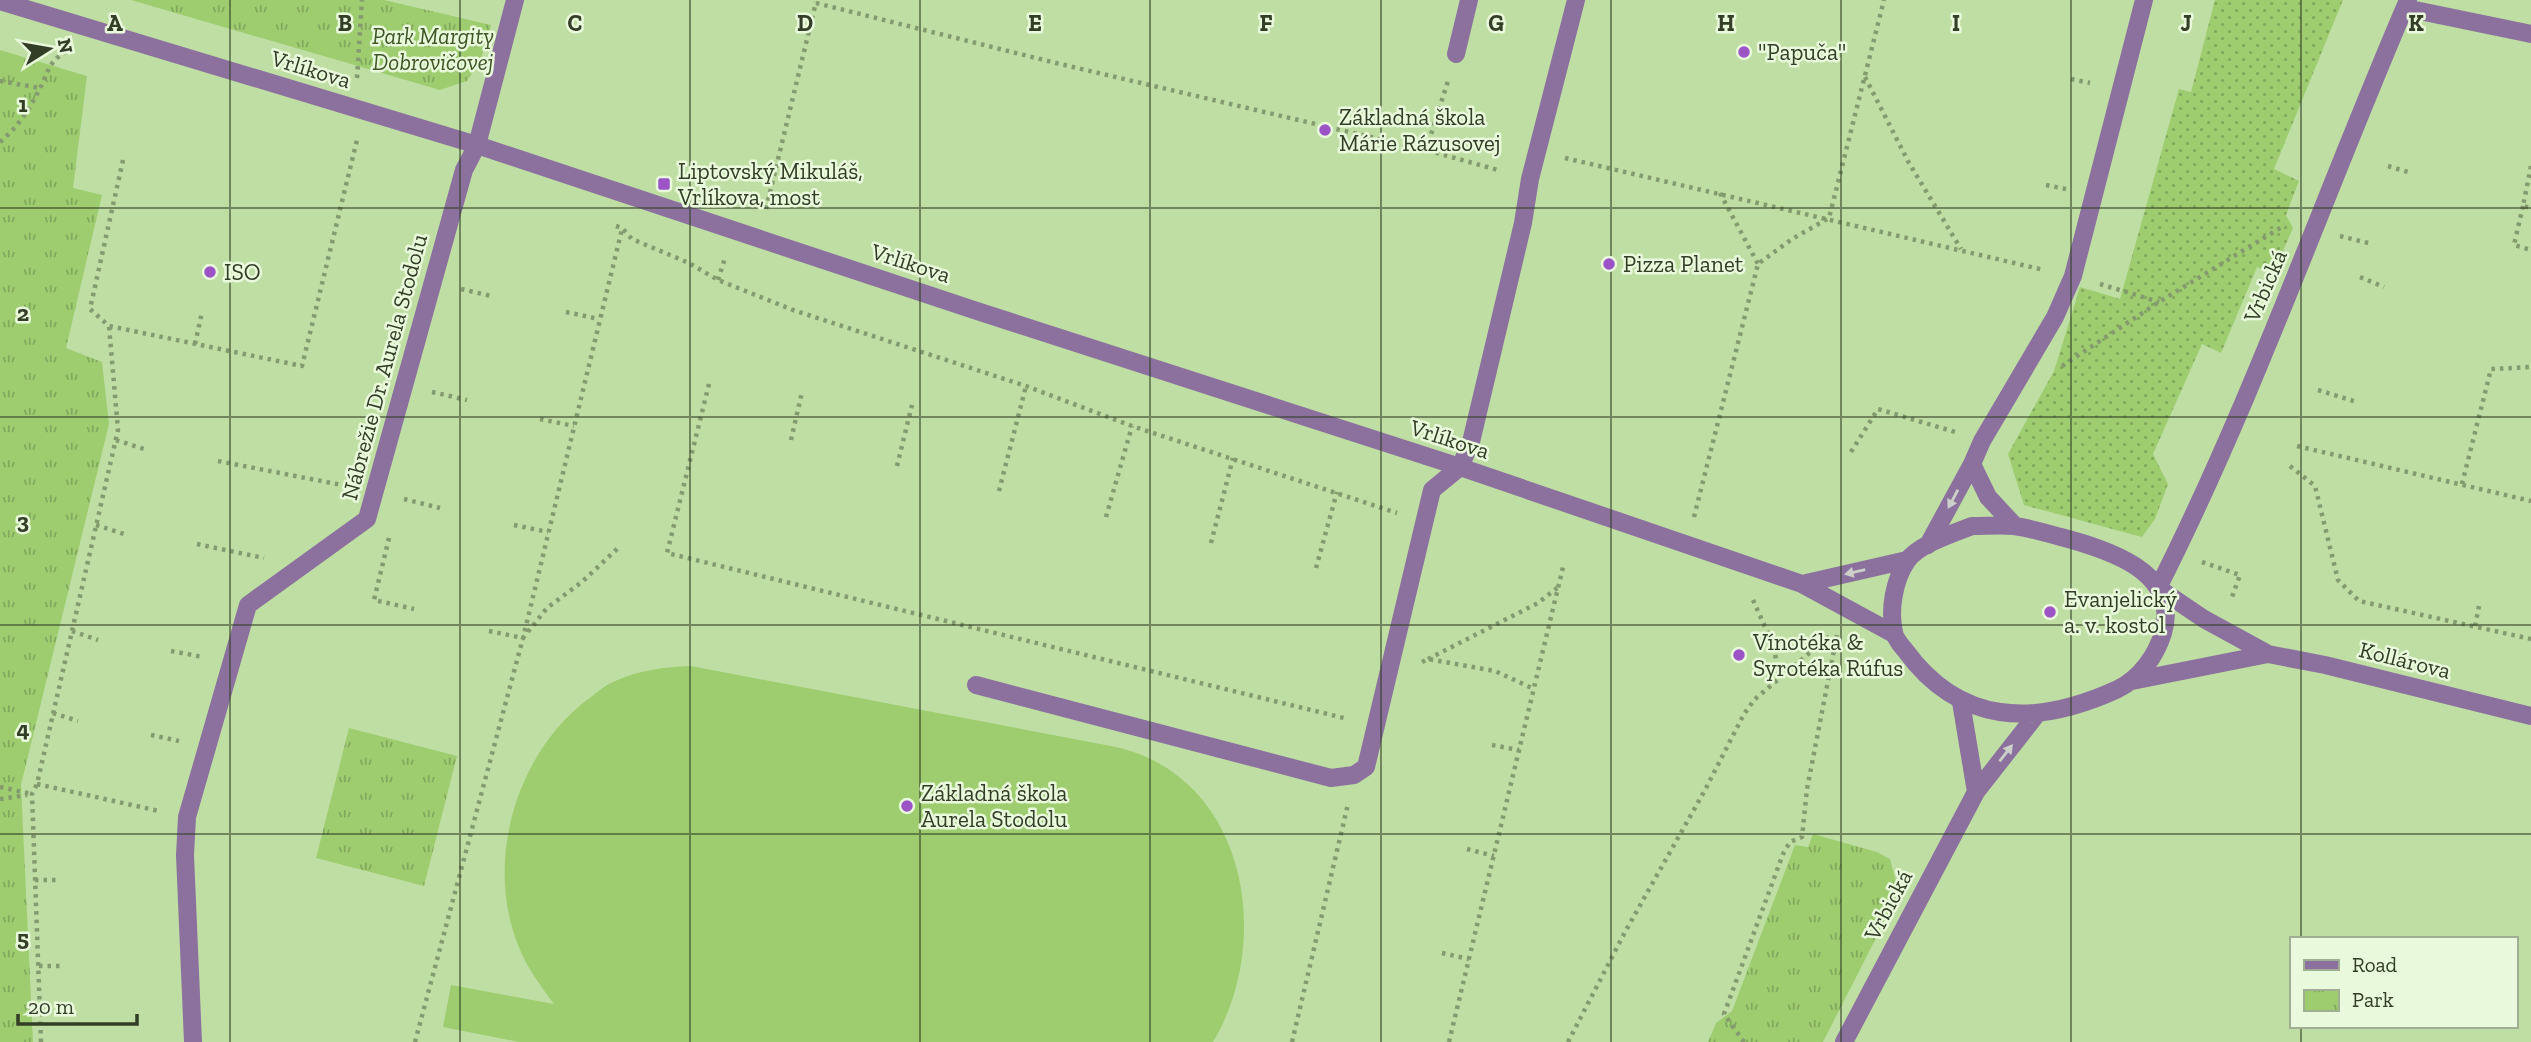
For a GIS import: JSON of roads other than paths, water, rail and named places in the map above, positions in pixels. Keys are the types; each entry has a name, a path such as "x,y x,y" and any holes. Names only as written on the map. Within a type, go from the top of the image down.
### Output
{"street":[{"name":"Nábrežie Dr. Aurela Stodolu","path":"193,1042 185,855 187,817 248,605 367,519 464,170 477,145 514,0"},
{"path":"1456,54 1469,0"},
{"path":"976,685 1331,778 1354,775 1366,767 1432,490 1460,467 1471,442 1523,223 1530,179 1576,0"},
{"path":"1928,545 1982,441 2055,317 2073,276 2144,0"},
{"name":"Vrlíkova","path":"0,1 477,145 1460,467 1802,584 1894,634"},
{"path":"2407,4 2531,34"},
{"name":"Vrbická","path":"2158,588 2178,549 2281,312 2407,4"},
{"path":"1972,464 1988,497 2015,526"},
{"path":"1802,584 1907,559 1928,545 1972,526 2015,526 2112,553 2135,565 2158,588 2165,604 2166,621 2152,657 2132,681 2088,701 2036,714 1999,712 1961,702 1942,690 1894,634 1893,595 1907,559"},
{"name":"Kollárova","path":"2158,588 2204,620 2267,654 2325,665 2531,716"},
{"name":"Kollárova","path":"2132,681 2267,654"},
{"path":"1961,702 1976,792"},
{"name":"Vrbická","path":"1844,1042 1976,792 2036,714"}],"place":[{"name":"\"Papuča\"","path":"1744,52"},
{"name":"Základná škola Márie Rázusovej","path":"1325,130"},
{"name":"Liptovský Mikuláš, Vrlíkova, most","path":"664,184"},
{"name":"Pizza Planet","path":"1609,264"},
{"name":"ISO","path":"210,272"},
{"name":"Evanjelický a. v. kostol","path":"2050,612"},
{"name":"Vínotéka & Syrotéka Rúfus","path":"1739,655"},
{"name":"Základná škola Aurela Stodolu","path":"907,806"}],"park label":[{"name":"Park Margity Dobrovičovej","path":"433,49"}]}
